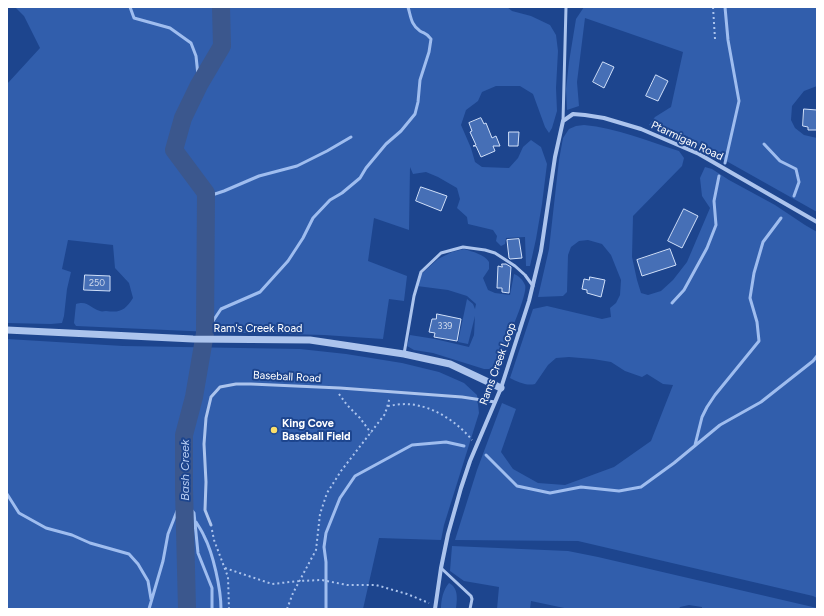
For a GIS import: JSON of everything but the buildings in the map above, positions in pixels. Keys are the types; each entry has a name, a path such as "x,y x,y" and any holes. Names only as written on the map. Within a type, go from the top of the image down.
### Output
{"street":[{"name":"Ptarmigan Road","path":"563,121 573,114 585,115 604,118 641,129 699,154 817,222"},
{"name":"Rams Creek Loop","path":"436,607 441,568 448,534 461,488 501,388 529,302 541,251 555,157 563,121"},
{"name":"Ram's Creek Road","path":"7,330 217,340 310,340 404,354 450,364 501,388"}],"lane":[{"path":"563,121 566,7"},
{"path":"404,354 414,296 421,272 441,253 463,247 490,251 515,266 525,275 533,286"},
{"name":"Baseball Road","path":"211,525 205,510 206,482 204,444 206,418 211,397 220,387 236,384 251,384 332,388 462,397 495,402"},
{"path":"441,568 471,596 472,599 470,609"}],"path":[{"path":"713,7 715,40"},
{"path":"332,388 360,418 371,433"},
{"path":"287,609 293,593 316,550 320,514 327,493 341,471 386,414 391,392"},
{"path":"388,406 398,404 420,406 439,412 466,432 477,446"},
{"path":"211,525 214,540 228,577 229,609"},
{"path":"224,568 272,584 322,580 347,585 376,585 407,594 436,607"}],"shaded area":[{"path":"15,7 507,7 512,11 531,16 550,25 556,35 558,51 556,88 557,111 549,133 545,127 533,94 520,86 496,86 482,92 478,101 466,110 461,125 471,148 475,162 482,167 509,168 518,158 523,147 531,140 541,147 547,164 542,204 530,266 526,266 525,237 506,238 505,244 501,246 496,241 497,236 493,230 468,224 467,217 457,208 460,199 457,188 426,172 413,174 410,167 409,230 374,218 368,261 407,276 404,301 389,299 383,339 324,335 76,326 74,323 76,304 83,303 97,310 115,312 125,308 133,298 129,283 115,268 113,245 68,240 62,269 71,272 62,323 7,323 7,84 40,48 24,16"},
{"path":"584,7 817,7 817,86 804,91 792,106 791,120 795,128 804,135 817,138 817,212 685,139 649,125 655,117 671,107 683,52 585,18 577,82 579,106 567,110 566,89 576,19"},
{"path":"584,125 608,129 644,139 679,151 684,158 682,166 633,216 632,257 641,293 648,295 661,291 673,280 687,262 710,208 702,196 700,178 705,167 712,169 775,205 817,232 817,598 578,541 455,540 477,470 502,403 516,409 501,452 513,469 538,483 565,485 614,467 651,441 673,385 663,384 647,374 642,377 625,371 611,362 569,357 556,358 548,365 535,384 525,384 510,378 533,309 547,306 602,319 611,317 610,308 616,303 620,295 621,280 611,255 602,244 588,240 579,241 571,247 568,255 567,292 563,296 538,297 549,249 559,160 563,138 569,129"},
{"path":"464,249 481,255 489,262 489,269 483,278 488,290 495,293 510,295 514,274 521,278 525,285 523,300 514,324 496,366 492,369 484,369 433,353 414,350 407,346 410,335 469,347 474,335 475,316 468,344 458,342 467,299 473,304 475,309 476,304 467,296 448,290 417,286 419,276 438,259 452,252"},
{"path":"7,339 123,346 300,349 346,354 402,363 439,372 464,383 477,395 479,413 444,525 441,540 379,538 363,609 7,609"},
{"path":"452,546 568,551 817,609 702,609 702,607 689,605 680,607 679,609 569,609 531,601 530,609 497,609 499,587 464,581 450,571"},
{"path":"449,583 456,591 456,609 441,609 443,595"}],"waterway":[{"path":"130,7 134,18 170,28 191,43 196,56 199,85"},
{"path":"187,609 184,435 194,397 205,333 206,193 174,150 183,118 199,85 222,46 221,7"},
{"path":"205,333 221,309 260,292 288,261 303,238 313,218 330,200 342,193 360,178 366,168 386,144 401,131 415,114 418,102 420,80 429,52 431,39 417,29 412,20 408,7"},
{"path":"725,7 728,40 739,101 725,163"},
{"path":"206,197 259,176 297,166 351,137"},
{"path":"764,144 780,161 796,169 799,182 794,196"},
{"path":"672,303 684,290 707,248 716,225 714,201 719,176"},
{"path":"695,445 702,417 707,407 759,341 757,322 750,298 754,273 763,242 781,218"},
{"path":"486,455 517,486 550,493 581,487 619,491 641,487 674,463 720,425 761,402 813,361 817,356"},
{"path":"326,609 326,562 324,547 326,533 340,498 355,476 412,445 446,442 464,446"},
{"path":"7,494 19,513 46,528 129,554 138,564 148,581 151,599"},
{"name":"Bash Creek","path":"149,609 163,561 168,534 177,511 184,501 194,513 198,553 212,588 212,609"},
{"path":"196,522 207,543 216,571 220,592 221,609"}],"place":[{"name":"King Cove Baseball Field","path":"274,430"}]}
